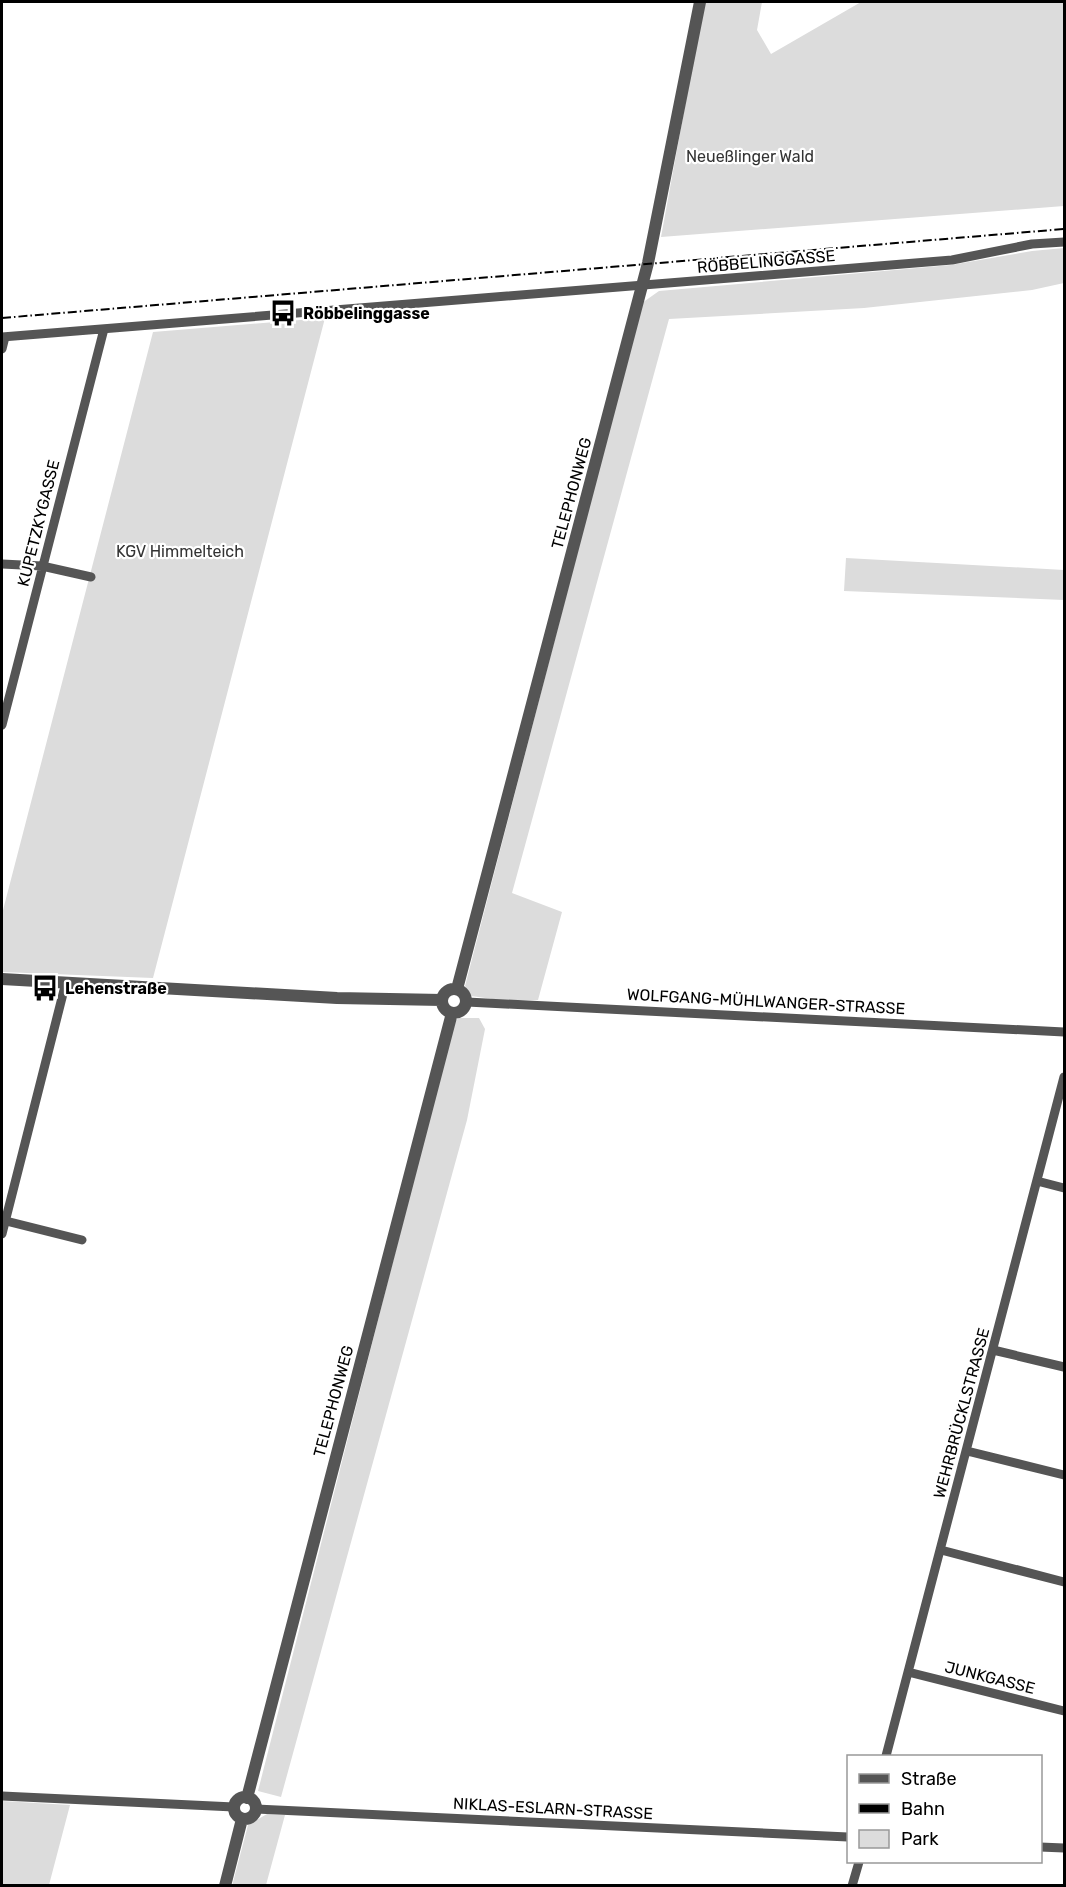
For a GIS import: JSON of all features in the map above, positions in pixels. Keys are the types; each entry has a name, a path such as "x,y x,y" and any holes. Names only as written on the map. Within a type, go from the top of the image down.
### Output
{"street":[{"name":"TELEPHONWEG","path":"457,989 642,287 700,2"},
{"name":"RÖBBELINGGASSE","path":"3,337 343,308 642,287 952,260 1032,244 1065,242"},
{"name":"KUPETZKYGASSE","path":"2,725 104,329"},
{"path":"2,349 3,337"},
{"path":"2,564 42,566 92,577"},
{"path":"2,979 337,998 442,1000"},
{"path":"2,1234 3,1221 66,982"},
{"path":"457,989 466,996 466,1002 462,1011 452,1013 444,1009 442,1000 445,993 457,989"},
{"name":"WOLFGANG-MÜHLWANGER-STRASSE","path":"466,1002 1065,1032"},
{"name":"TELEPHONWEG","path":"247,1798 452,1013"},
{"name":"WEHRBRÜCKLSTRASSE","path":"886,1755 1065,1077"},
{"path":"1037,1181 1065,1188"},
{"path":"3,1221 82,1240"},
{"path":"993,1350 1065,1367"},
{"path":"967,1451 1065,1475"},
{"path":"940,1550 1065,1582"},
{"name":"JUNKGASSE","path":"908,1672 1065,1710"},
{"path":"2,1796 234,1807"},
{"path":"247,1798 253,1802 256,1809 250,1818 242,1819 236,1814 234,1807 240,1799 247,1798"},
{"name":"NIKLAS-ESLARN-STRASSE","path":"256,1809 847,1837"},
{"path":"225,1886 242,1819"},
{"path":"1042,1846 1065,1848"},
{"path":"852,1886 859,1863"}],"green space":[{"name":"Neueßlinger Wald","path":"704,2 762,2 757,30 771,54 861,2 1064,2 1064,206 661,237"},
{"path":"1064,248 1064,283 1032,290 864,308 669,319 512,893 562,912 538,1000 500,1000 471,996 465,986 642,303 659,291 951,265"},
{"name":"KGV Himmelteich","path":"325,318 153,978 2,972 2,914 153,332"},
{"path":"846,558 1064,570 1064,600 844,591"},
{"path":"459,1018 479,1018 485,1029 467,1120 281,1797 258,1791 454,1022"},
{"path":"2,1801 70,1805 49,1885 2,1885"},
{"path":"267,1814 285,1815 266,1885 232,1886 248,1825"}],"railway":[{"path":"2,318 1064,229"}],"place":[{"name":"Röbbelinggasse","path":"283,313"},
{"name":"Lehenstraße","path":"45,988"}]}
